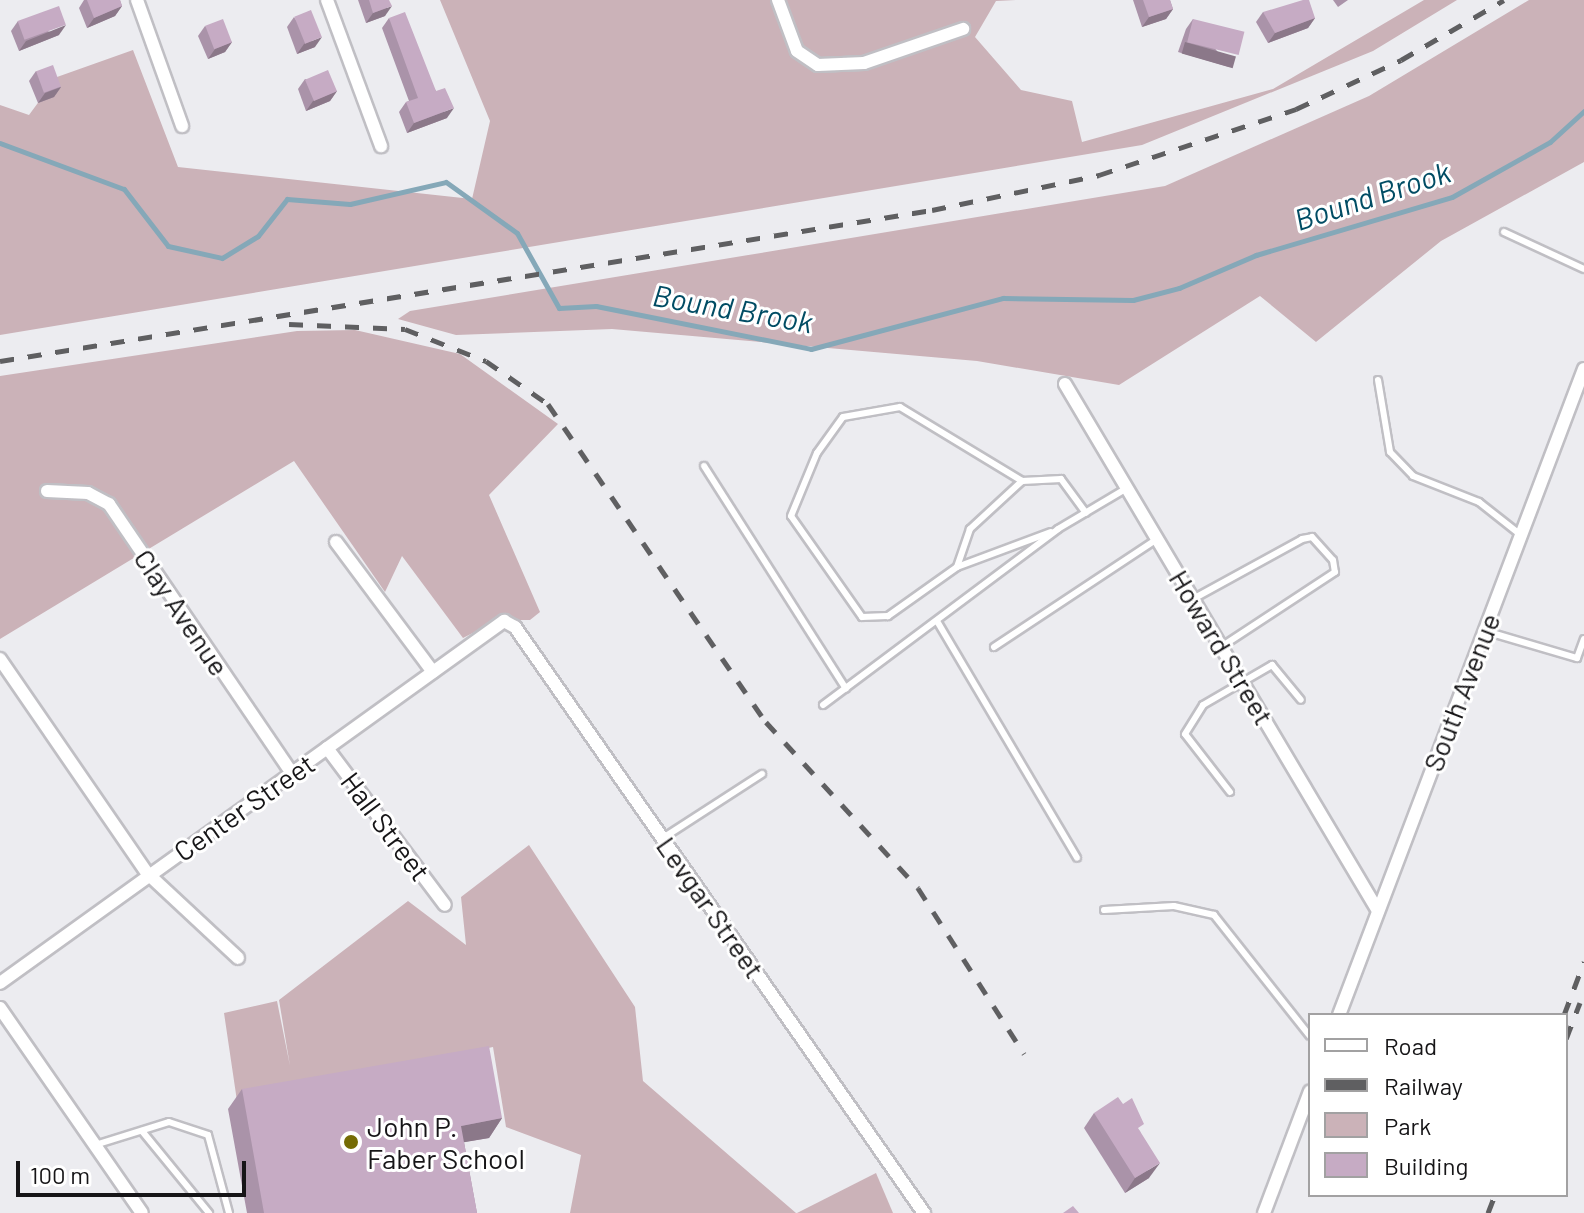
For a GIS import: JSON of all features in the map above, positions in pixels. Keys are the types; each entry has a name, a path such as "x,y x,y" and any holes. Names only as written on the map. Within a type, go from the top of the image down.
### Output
{"street":[{"path":"137,0 182,126"},
{"path":"327,0 381,146"},
{"path":"778,0 797,51 818,65 864,63 963,29"},
{"name":"South Avenue","path":"1340,1013 1584,369"},
{"name":"Howard Street","path":"1065,384 1378,911"},
{"name":"Clay Avenue","path":"47,491 88,493 109,504 292,773"},
{"path":"336,542 433,672"},
{"name":"Levgar Street","path":"488,632 504,621 515,627 924,1213"},
{"name":"Center Street","path":"2,977 488,632"},
{"path":"0,659 148,874 238,958"},
{"name":"Hall Street","path":"327,748 445,905"},
{"path":"0,1008 142,1213"},
{"path":"1264,1213 1308,1096"}],"lane":[{"path":"1504,232 1584,269"},
{"path":"1378,380 1390,452 1413,476 1479,502 1521,535"},
{"path":"1058,529 957,567 888,616 862,617 791,516 817,453 843,417 900,407 1022,481 1061,479 1086,513"},
{"path":"704,466 846,689"},
{"path":"957,567 970,529 1022,481"},
{"path":"823,705 1058,529 1127,488"},
{"path":"1193,599 1302,539 1312,537 1333,560 1335,572 1221,647"},
{"path":"994,647 1157,539"},
{"path":"937,621 1077,858"},
{"path":"1485,631 1577,658 1584,639"},
{"path":"1230,792 1185,734 1203,705 1240,679 1272,665 1301,700"},
{"path":"663,838 762,774"},
{"path":"1104,910 1174,906 1214,915 1308,1033"},
{"path":"95,1145 169,1122 208,1135 229,1213"},
{"path":"142,1131 209,1213"}],"green space":[{"path":"440,0 1016,0 996,1 975,37 1021,90 1072,101 1082,142 1273,89 1424,0 1457,0 1373,51 1142,145 0,335 0,105 29,115 57,77 133,50 178,167 472,199 490,121"},
{"path":"1529,0 1584,0 1584,162 1441,241 1316,342 1260,296 1119,385 977,361 612,329 456,335 398,319 410,311 1165,186 1369,96"},
{"path":"355,330 460,354 558,424 489,495 540,612 530,620 498,620 463,638 402,556 385,592 294,461 0,639 0,376 297,331"},
{"path":"529,845 635,1007 643,1081 796,1213 570,1213 581,1155 506,1127 493,1047 237,1101 224,1013 277,1001 290,1066 279,1000 408,901 466,945 461,897"},
{"path":"876,1173 893,1213 797,1213"}],"building":[{"path":"87,0 120,0 122,6 94,18"},
{"path":"369,0 389,0 392,6 373,13"},
{"path":"1143,0 1170,0 1173,9 1149,17"},
{"path":"1309,0 1315,18 1275,33 1263,12"},
{"path":"59,6 66,25 24,40 18,21"},
{"path":"311,10 322,37 305,44 294,17"},
{"path":"405,12 436,91 445,88 454,108 414,123 406,102 418,98 389,18"},
{"path":"223,19 232,42 214,49 205,26"},
{"path":"1193,19 1244,32 1239,55 1187,42"},
{"path":"53,65 61,87 44,93 36,71"},
{"path":"328,70 337,91 314,101 305,80"},
{"name":"John P. Faber School","path":"489,1046 502,1118 461,1126 477,1213 264,1213 242,1089"},
{"path":"1118,1097 1123,1104 1132,1098 1144,1124 1138,1128 1160,1163 1135,1178 1094,1113"},
{"path":"1073,1206 1079,1213 1063,1213"}],"waterway":[{"name":"Bound Brook","path":"0,143 124,189 168,246 222,258 258,236 287,199 350,204 446,182 517,233 559,308 596,306 811,349 1003,298 1133,300 1179,288 1256,255 1452,197 1550,142 1584,111"}],"railway":[{"path":"0,361 932,210 1099,175 1296,109 1401,60 1504,0"},
{"path":"289,324 405,329 486,361 548,404 766,722 918,888 1024,1054"},
{"path":"1565,1013 1584,962"},
{"path":"1568,1034 1580,1003"},
{"path":"1488,1213 1494,1197"}],"place":[{"name":"John P. Faber School","path":"351,1142"}]}
